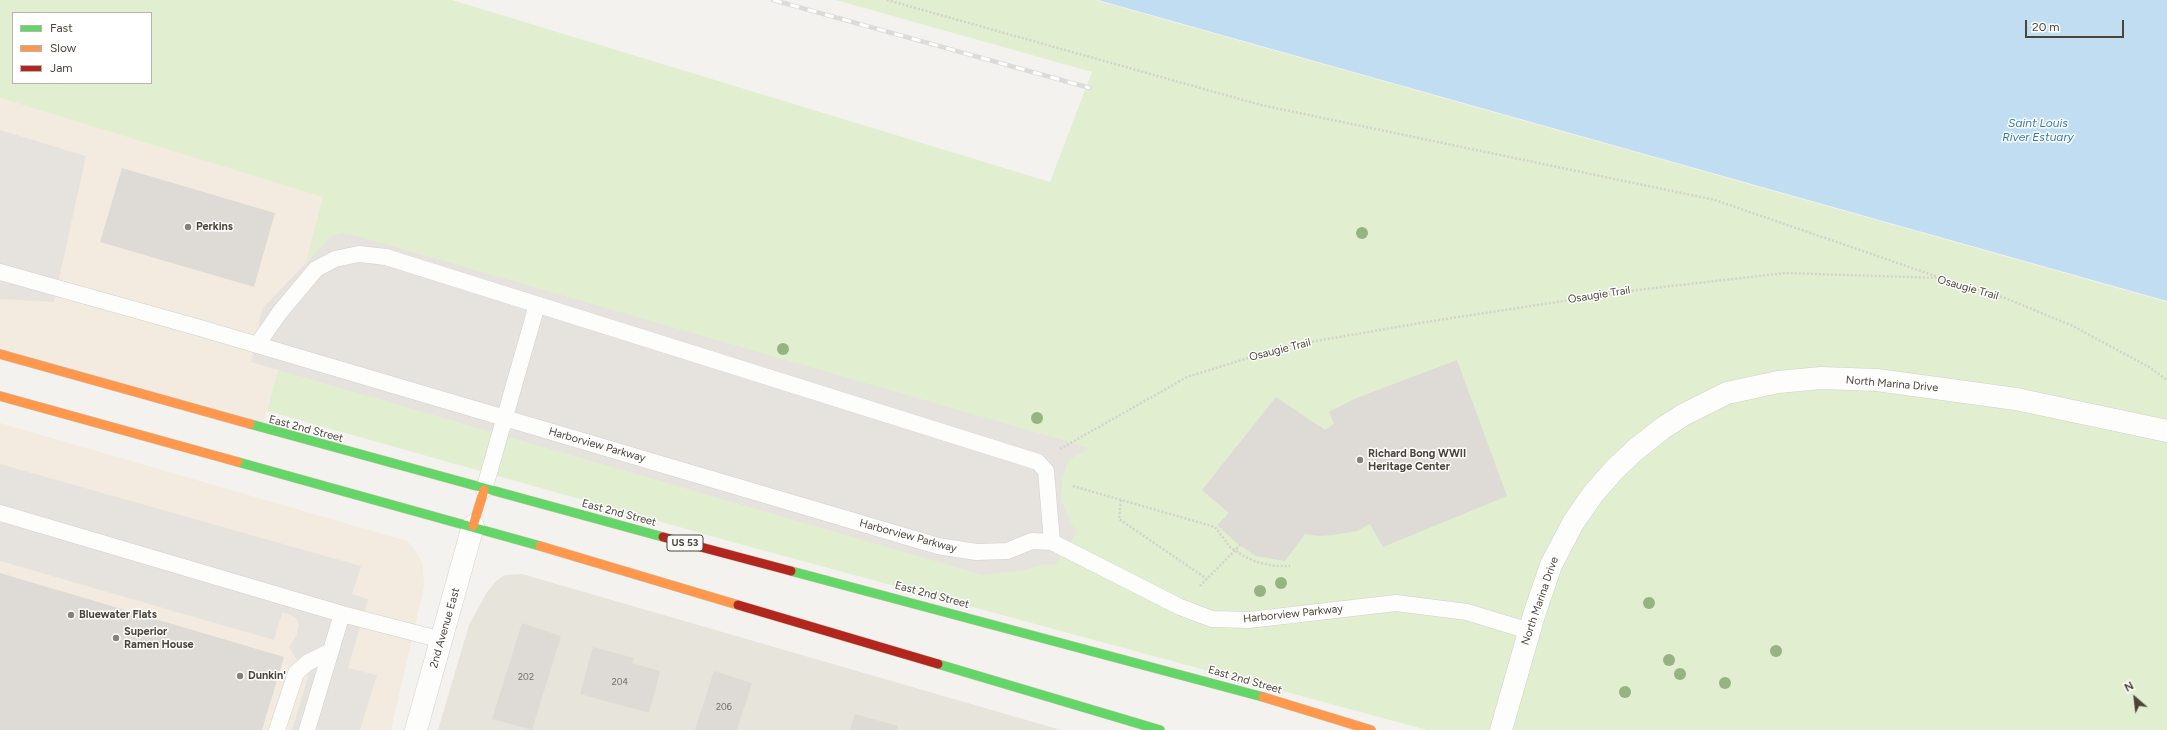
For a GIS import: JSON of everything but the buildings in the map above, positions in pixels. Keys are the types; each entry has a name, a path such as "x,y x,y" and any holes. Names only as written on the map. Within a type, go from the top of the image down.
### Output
{"highway":[{"name":"East 2nd Street","path":"0,354 262,429 484,490 1230,687 1371,730"},
{"path":"0,396 473,526 1160,730"},
{"path":"473,526 484,490"}],"street":[{"name":"North Marina Drive","path":"1500,730 1529,631 1551,565 1573,523 1593,494 1614,470 1663,428 1727,393 1749,387 1821,378 1878,380 2023,400 2167,431"},
{"name":"2nd Avenue East","path":"416,730 473,526"}],"lane":[{"path":"257,345 280,312 316,269 335,259 359,254 386,257 537,306 1038,462 1046,471 1052,542"},
{"name":"Harborview Parkway","path":"0,272 257,345 938,546 976,552 1007,551 1032,541 1052,542 1180,607 1212,619 1249,620 1396,603 1467,612 1529,631"},
{"path":"484,490 537,306"},
{"path":"0,513 342,614 442,640"},
{"path":"307,730 342,614"},
{"path":"277,730 296,673 307,663 331,651"}],"path":[{"path":"887,0 1261,105 1715,200 1940,278"},
{"name":"Osaugie Trail","path":"1038,462 1187,377 1287,346 1426,322 1629,291 1785,273 1940,278 2005,298 2073,326 2149,367 2167,380"},
{"path":"1047,479 1215,527 1220,536 1235,550 1256,562 1275,566 1290,566"},
{"path":"1121,500 1119,519 1207,579"},
{"path":"1180,607 1240,545"}],"shaded area":[{"path":"0,98 324,197 262,429 0,354"},
{"path":"0,130 86,156 54,302 0,299"},
{"path":"341,233 361,237 1090,448 1075,456 1067,464 1062,481 1061,500 1076,533 1055,565 1045,564 1025,570 983,575 251,362 262,309 331,237"},
{"path":"0,423 407,541 415,550 423,565 424,587 391,730 0,730"},
{"path":"0,464 361,566 352,594 368,599 348,668 377,675 360,730 292,730 308,677 289,647 296,636 299,624 296,618 288,614 282,613 274,640 0,561"},
{"path":"522,574 1061,730 438,730 469,625 487,592 496,581 505,575"}],"green space":[{"path":"0,0 452,0 1050,182 1092,72 836,0 1095,0 2167,302 2167,730 1427,730 736,543 267,411 323,197 0,98"}],"water":[{"name":"Saint Louis River Estuary","path":"1098,0 2167,0 2167,301"}],"railway":[{"path":"773,0 1090,88"}],"traffic: fast":[{"path":"250,424 663,537"},
{"path":"238,462 540,546"},
{"path":"791,571 1263,697"},
{"path":"938,664 1160,730"}],"traffic: slow":[{"path":"0,354 250,424"},
{"path":"0,396 238,462"},
{"path":"473,526 484,490"},
{"path":"540,546 738,605"},
{"path":"1263,697 1371,730"}],"traffic: jam":[{"path":"663,537 791,571"},
{"path":"738,605 938,664"}],"place":[{"name":"Perkins","path":"188,227"},
{"name":"Richard Bong WWII Heritage Center","path":"1360,460"},
{"name":"Bluewater Flats","path":"71,615"},
{"name":"Superior Ramen House","path":"116,638"},
{"name":"Dunkin'","path":"240,676"}]}
